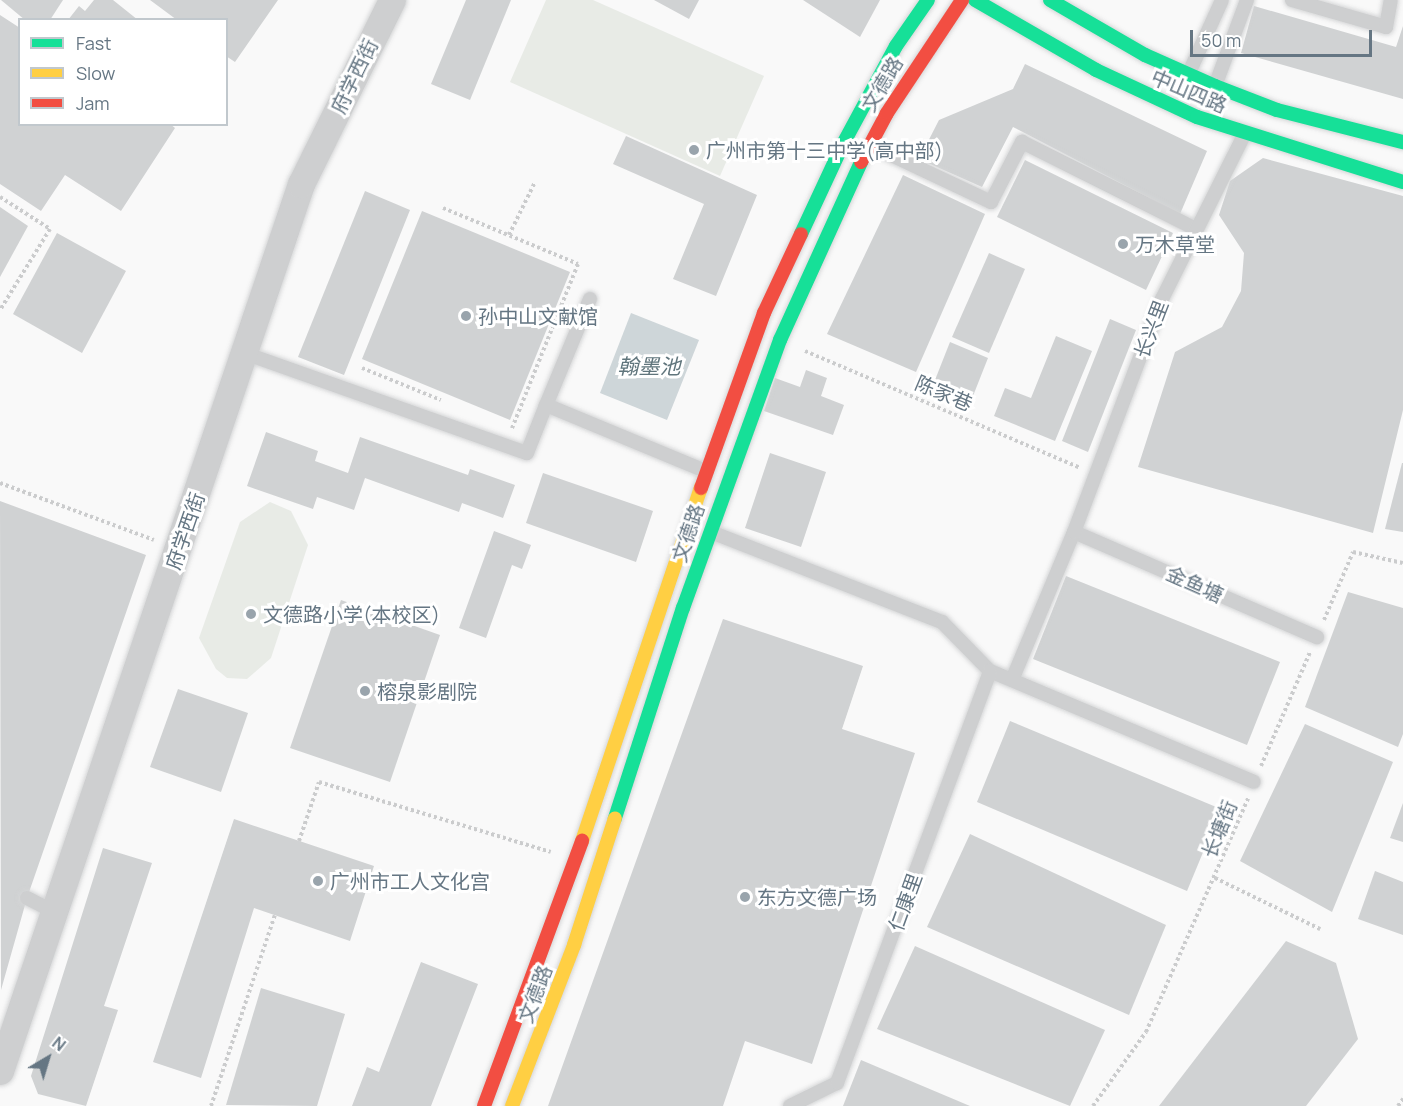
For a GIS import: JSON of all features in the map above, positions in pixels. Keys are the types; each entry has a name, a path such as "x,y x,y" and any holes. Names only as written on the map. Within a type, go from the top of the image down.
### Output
{"main road":[{"name":"文德路","path":"484,1106 526,1003 577,860 705,471 764,313 802,226 870,92 928,0"},
{"name":"文德路","path":"512,1106 574,945 709,531 780,340 870,145 914,68 962,0"},
{"name":"中山四路","path":"975,0 1096,70 1197,117 1244,135 1403,182"},
{"name":"中山四路","path":"1050,0 1092,27 1215,86 1277,110 1403,142"}],"street":[{"name":"府学西街","path":"0,1071 301,184 392,0"}],"lane":[{"path":"1188,75 1222,0"},
{"path":"1215,86 1247,0"},
{"path":"1292,0 1386,27 1391,0"},
{"name":"长兴里","path":"1012,680 1074,532 1162,299 1244,135"},
{"path":"870,145 991,202 1022,142 1196,229"},
{"path":"244,354 527,453 590,299"},
{"path":"546,405 705,471"},
{"path":"709,531 942,622 990,671 1254,782"},
{"name":"金鱼塘","path":"1074,532 1317,637"},
{"name":"仁康里","path":"790,1106 837,1083 990,671"},
{"path":"27,898 54,912"}],"path":[{"path":"509,235 535,182"},
{"path":"0,197 50,229 0,310"},
{"path":"443,208 578,264 511,429 501,425"},
{"name":"陈家巷","path":"780,340 1095,475"},
{"path":"362,368 447,403"},
{"path":"0,483 179,549"},
{"name":"长塘街","path":"1093,1106 1146,1032 1215,878 1353,552 1403,563"},
{"path":"299,841 320,782 577,860"},
{"path":"1215,878 1320,929"},
{"path":"211,1106 275,915"},
{"path":"1398,1106 1403,1099"}],"shaded area":[{"path":"546,0 593,0 764,76 720,176 510,82"},
{"path":"270,502 291,511 308,545 271,658 247,679 227,678 216,669 199,638 240,522"}],"water":[{"name":"翰墨池","path":"631,313 699,340 667,420 600,393"}],"building":[{"path":"1,0 63,0 51,18 23,18"},
{"path":"94,0 113,0 136,18 70,18 79,6 85,11"},
{"path":"150,0 278,0 235,62 228,57 228,18 174,18"},
{"path":"466,0 511,0 470,100 431,84"},
{"path":"654,0 699,0 689,19"},
{"path":"803,0 880,0 860,37"},
{"path":"1254,6 1396,47 1403,26 1403,99 1241,53"},
{"path":"0,15 18,27 18,126 172,126 175,128 121,211 65,175 41,211 0,184"},
{"path":"1025,64 1207,151 1180,214 1013,127 982,187 919,159 939,120 1013,89"},
{"path":"626,136 757,195 716,296 673,279 704,204 613,164"},
{"path":"1263,158 1403,196 1403,410 1373,533 1138,467 1175,352 1222,327 1241,291 1244,253 1219,215 1230,181"},
{"name":"万木草堂","path":"1025,160 1173,233 1146,290 997,217"},
{"path":"903,175 985,214 916,372 827,334"},
{"path":"365,191 410,210 344,375 298,357"},
{"path":"0,207 28,226 0,277"},
{"name":"孙中山文献馆","path":"422,211 570,272 510,420 362,359"},
{"path":"57,233 126,271 82,353 13,314"},
{"path":"989,253 1025,269 989,353 952,337"},
{"path":"1110,319 1136,330 1088,452 1062,441"},
{"path":"1056,336 1092,351 1055,441 994,416 1005,388 1031,398"},
{"path":"950,342 988,358 971,401 933,385"},
{"path":"806,370 827,378 821,396 844,405 833,435 764,411 775,378 800,387"},
{"path":"266,432 318,451 315,461 348,473 360,437 468,475 470,469 515,485 503,518 462,503 459,512 365,478 354,510 317,497 313,509 247,486"},
{"path":"770,453 826,472 801,547 745,528"},
{"path":"1403,463 1403,532 1385,529"},
{"path":"543,473 653,511 636,562 526,523"},
{"path":"0,501 146,555 27,898 1,990"},
{"path":"494,531 531,545 522,569 512,565 486,638 459,628"},
{"path":"1066,576 1280,662 1247,745 1033,659"},
{"path":"1348,592 1403,608 1403,734 1398,747 1305,707"},
{"name":"榕泉影剧院","path":"341,600 440,635 390,782 290,748"},
{"name":"东方文德广场","path":"723,619 863,666 842,729 915,753 812,1064 745,1041 723,1106 548,1106"},
{"path":"178,689 248,713 221,792 150,767"},
{"path":"1010,721 1221,809 1187,891 977,802"},
{"path":"1305,724 1393,762 1332,912 1240,861"},
{"path":"1403,803 1403,842 1390,838"},
{"path":"234,819 374,866 350,941 254,908 201,1078 153,1062"},
{"path":"970,834 1166,925 1129,1015 927,927"},
{"path":"103,848 152,863 104,1006 118,1010 86,1106 38,1094 31,1076"},
{"path":"1375,871 1403,882 1403,935 1358,919"},
{"path":"1286,941 1336,963 1358,1039 1306,1106 1159,1106"},
{"path":"915,946 1105,1030 1070,1106 877,1029"},
{"path":"421,962 478,984 431,1106 352,1106 367,1067 379,1072"},
{"path":"261,988 345,1014 317,1106 226,1105"},
{"path":"861,1060 970,1106 843,1106"}],"traffic: fast":[{"path":"801,234 843,144 896,46 928,0"},
{"path":"975,0 1096,70 1197,117 1403,182"},
{"path":"1050,0 1145,55 1215,86 1277,110 1403,142"},
{"path":"615,818 683,608 780,340 861,162"}],"traffic: slow":[{"path":"582,841 701,488"},
{"path":"512,1106 574,945 615,818"}],"traffic: jam":[{"path":"861,162 887,113 962,0"},
{"path":"701,488 764,313 801,234"},
{"path":"484,1106 582,841"}],"place":[{"name":"广州市第十三中学(高中部)","path":"694,150"},
{"name":"万木草堂","path":"1123,244"},
{"name":"孙中山文献馆","path":"466,316"},
{"name":"文德路小学(本校区)","path":"251,614"},
{"name":"榕泉影剧院","path":"365,691"},
{"name":"广州市工人文化宫","path":"318,881"},
{"name":"东方文德广场","path":"745,897"}]}
